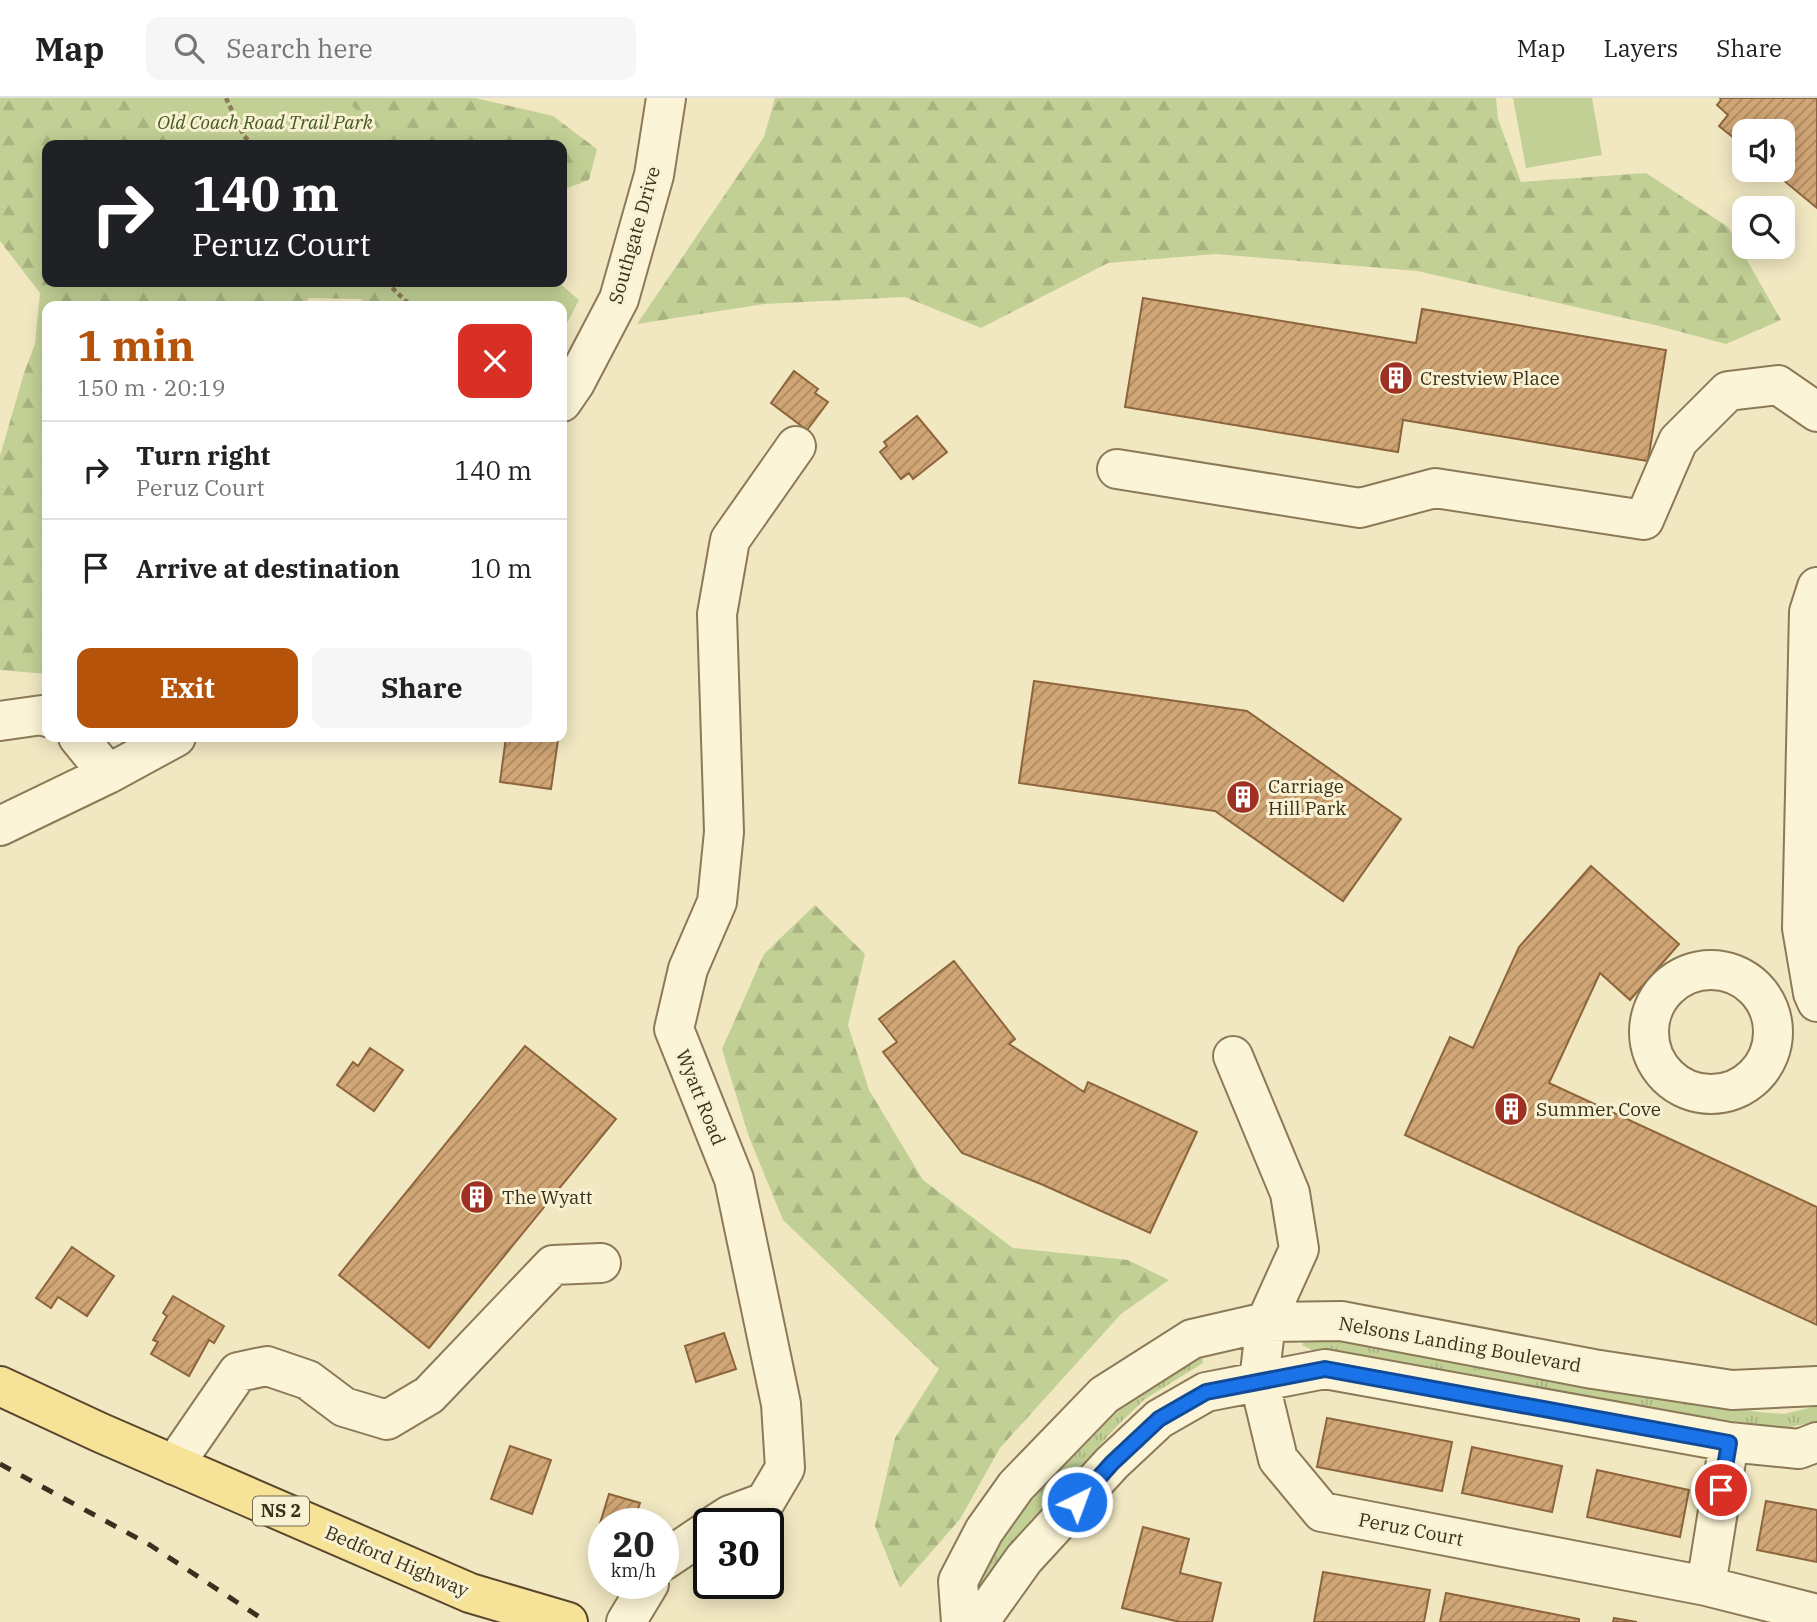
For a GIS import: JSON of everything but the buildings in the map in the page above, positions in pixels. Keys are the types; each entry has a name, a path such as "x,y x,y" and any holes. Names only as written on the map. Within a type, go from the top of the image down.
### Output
{"main road":[{"name":"Bedford Highway","path":"0,1385 101,1433 470,1593 568,1622"}],"street":[{"name":"Southgate Drive","path":"567,395 618,299 654,175 666,98"},
{"path":"1117,469 1360,508 1435,488 1644,520 1678,441 1728,391 1778,385 1817,412"},
{"name":"Wyatt Road","path":"749,1508 765,1502 785,1468 781,1404 734,1179 674,1029 688,969 717,902 724,832 717,614 730,540 796,446"},
{"path":"1765,1002 1816,996 1802,928 1809,612 1817,587"},
{"path":"0,721 42,715"},
{"path":"82,742 108,774"},
{"path":"0,826 108,774 167,742"},
{"name":"Peruz Court","path":"1233,1056 1290,1193 1299,1249 1266,1322 1259,1380 1278,1460 1322,1512 1706,1586 1817,1614"},
{"path":"174,1465 238,1372 267,1366 308,1380 344,1407 387,1420 429,1395 553,1265 601,1263"},
{"name":"Nelsons Landing Boulevard","path":"961,1622 958,1581 984,1531 1016,1486 1104,1395 1192,1339 1266,1322 1341,1321 1593,1369 1732,1391 1817,1386"},
{"path":"979,1622 1024,1559 1112,1463 1159,1419 1206,1392 1259,1380 1325,1369 1729,1443 1799,1449 1817,1442"},
{"path":"1706,1586 1729,1443"},
{"path":"626,1622 640,1599"}],"path":[{"path":"226,98 248,140"},
{"path":"391,287 406,301"}],"green space":[{"path":"0,98 475,98 553,116 597,149 589,180 567,188 567,140 42,140 42,287 459,287 457,301 309,298 306,301 42,301 42,674 0,670 0,456 35,344 40,293 0,241"},
{"name":"Old Coach Road Trail Park","path":"131,98 349,98 353,107 392,140 186,140"},
{"path":"775,98 1496,98 1498,119 1521,182 1646,173 1728,227 1732,234 1732,259 1746,259 1781,320 1726,344 1655,325 1417,271 1216,254 1108,263 981,328 905,297 764,304 637,324 764,137"},
{"path":"1513,98 1592,98 1602,155 1526,168"},
{"path":"374,287 564,287 579,300 567,323 567,301 390,301"},
{"path":"815,905 865,954 848,1025 869,1090 923,1180 1013,1248 1128,1260 1169,1280 1121,1314 1000,1448 960,1519 900,1588 875,1526 895,1438 939,1369 783,1220 749,1137 722,1049 764,954"},
{"path":"1316,1334 1758,1412 1784,1414 1817,1406 1817,1422 1784,1428 1657,1410 1314,1351 1302,1345 1306,1336"},
{"path":"1202,1354 1203,1363 1145,1399 1117,1426 1017,1538 974,1607 976,1576 990,1549 1101,1419"}],"railway":[{"path":"0,1464 150,1545 267,1622"}],"place":[{"name":"Crestview Place","path":"1396,378"},
{"name":"Carriage Hill Park","path":"1243,797"},
{"name":"Summer Cove","path":"1511,1109"},
{"name":"The Wyatt","path":"477,1197"}],"route":[{"path":"1077,1502 1112,1463 1159,1419 1206,1392 1325,1369 1729,1443 1721,1490"}]}
